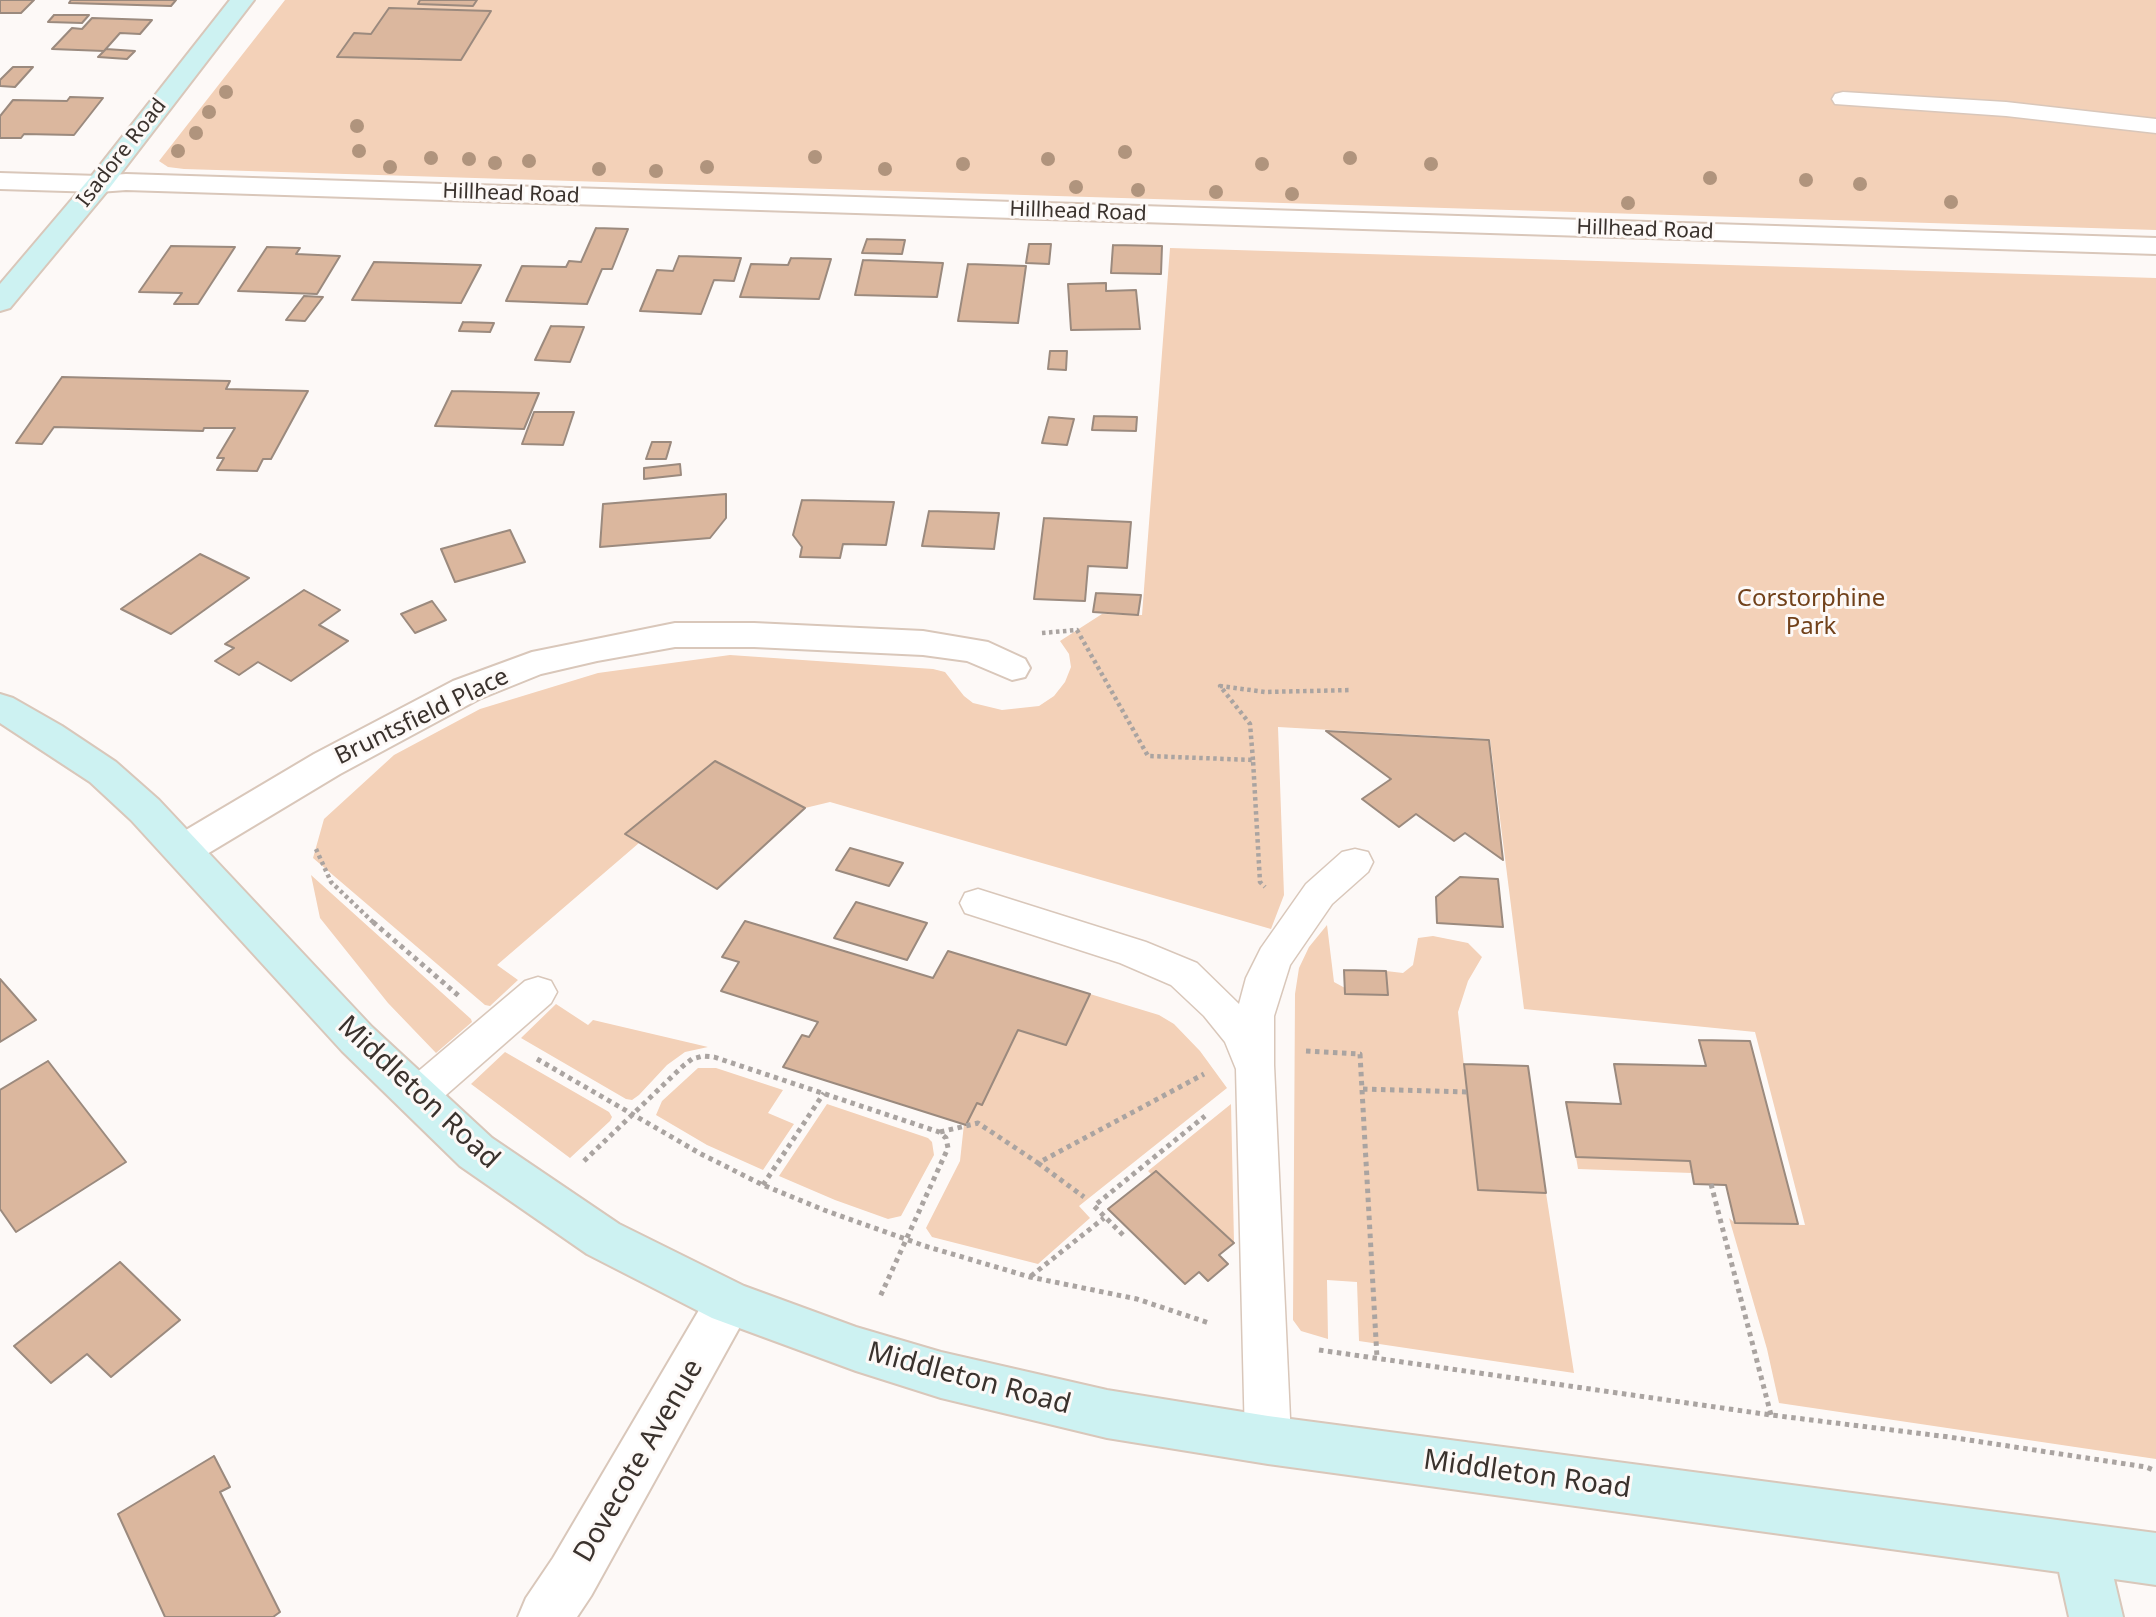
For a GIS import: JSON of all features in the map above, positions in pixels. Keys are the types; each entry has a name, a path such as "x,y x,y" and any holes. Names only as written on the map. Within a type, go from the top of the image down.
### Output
{"street":[{"name":"Isadore Road","path":"0,302 99,184 242,0"},
{"name":"Hillhead Road","path":"0,181 140,183 2156,246"},
{"name":"Bruntsfield Place","path":"183,849 327,764 466,690 532,664 597,649 674,635 754,635 923,643 975,650 1012,668"},
{"name":"Middleton Road","path":"0,707 49,735 103,772 183,849 357,1039 476,1152 603,1239 729,1303 856,1349 941,1376 1107,1414 1268,1440 2156,1559"},
{"name":"Dovecote Avenue","path":"545,1617 572,1577 729,1303"},
{"path":"2080,1550 2096,1617"}],"lane":[{"path":"1843,99 2006,109 2156,126"},
{"path":"1268,1440 1254,1061 1255,1016 1265,978 1296,926 1319,894 1355,862"},
{"path":"978,903 1133,952 1184,974 1218,1005 1241,1034 1254,1061"},
{"path":"416,1097 538,992"}],"path":[{"path":"1039,633 1077,630 1148,756 1253,760"},
{"path":"1296,926 1260,881 1250,724 1219,688 1265,692 1352,690"},
{"path":"316,849 331,882 349,901 515,1046 764,1185 908,1239 1030,1277 1137,1299 1264,1343 1771,1415 1949,1437 2146,1467 2156,1471"},
{"path":"1038,1163 1254,1061 1360,1054 1377,1358"},
{"path":"543,1200 683,1066 692,1059 703,1056 714,1057 939,1132 946,1138 948,1148 856,1349"},
{"path":"1123,1235 1094,1206 1254,1061"},
{"path":"1363,1089 1467,1092"},
{"path":"764,1185 824,1093"},
{"path":"939,1132 978,1123 1084,1197"},
{"path":"1711,1184 1771,1415"},
{"path":"1030,1277 1104,1218"}],"green space":[{"path":"285,0 2156,0 2156,230 184,169 168,167 159,161"},
{"name":"Corstorphine Park","path":"1170,248 2156,278 2156,1459 1779,1403 1767,1349 1729,1218 1735,1223 1805,1225 1755,1032 1524,1009 1490,739 1278,727 1284,895 1271,929 830,802 805,808 715,761 625,834 639,843 497,965 518,980 490,1006 485,1005 313,858 324,819 394,755 480,709 598,673 730,655 933,669 945,672 973,703 1002,710 1039,706 1054,696 1065,682 1071,667 1069,654 1060,641 1102,614 1142,615"},
{"path":"311,875 472,1022 436,1053 388,1003 320,918"},
{"path":"1327,925 1334,982 1345,988 1346,994 1388,995 1386,971 1403,973 1413,965 1418,938 1433,936 1468,943 1482,957 1468,981 1458,1012 1467,1092 1546,1193 1574,1373 1359,1341 1357,1282 1327,1280 1328,1339 1301,1331 1293,1320 1295,994 1299,968 1309,947"},
{"path":"1090,994 1159,1015 1174,1024 1200,1051 1227,1088 1079,1206 1090,1218 1038,1264 932,1237 926,1228 960,1161 964,1124 966,1125 977,1103 982,1104 1018,1030 1066,1045"},
{"path":"556,1004 588,1025 593,1020 708,1047 685,1052 667,1065 639,1095 632,1100 626,1099 521,1038"},
{"path":"505,1052 609,1112 612,1117 610,1121 570,1158 471,1084"},
{"path":"698,1068 716,1068 783,1090 768,1113 794,1124 763,1170 707,1145 656,1115 662,1101"},
{"path":"827,1104 928,1138 932,1142 934,1155 901,1216 888,1219 779,1176"},
{"path":"1231,1104 1234,1243 1156,1171 1151,1174 1148,1171"},
{"path":"1576,1157 1690,1161 1692,1173 1578,1169"}],"building":[{"path":"0,0 34,0 21,13 0,13"},
{"path":"71,0 176,0 171,6 69,3"},
{"path":"420,0 477,0 473,6 418,4"},
{"path":"389,8 491,11 461,60 337,57 354,33 371,34"},
{"path":"54,15 89,15 82,23 48,22"},
{"path":"92,18 152,20 140,34 120,33 104,51 52,49 72,28 82,29"},
{"path":"106,49 135,51 127,59 98,57"},
{"path":"13,67 33,67 15,87 0,86 0,80"},
{"path":"70,97 103,98 74,135 24,134 21,138 0,138 0,116 13,100 67,101"},
{"path":"596,228 628,229 612,269 602,269 587,304 506,301 522,266 566,267 569,261 581,262"},
{"path":"867,239 905,240 902,254 862,253"},
{"path":"1029,244 1051,244 1049,264 1026,263"},
{"path":"1113,245 1162,246 1161,274 1111,273"},
{"path":"171,246 235,247 198,304 174,304 182,293 139,292"},
{"path":"267,247 300,248 296,254 340,256 317,294 238,291"},
{"path":"679,256 741,258 734,281 714,280 701,314 640,311 657,270 673,271"},
{"path":"791,258 831,259 819,299 740,297 751,264 788,265"},
{"path":"863,260 943,263 937,297 855,295"},
{"path":"374,262 481,265 461,303 352,300"},
{"path":"968,264 1026,266 1018,323 958,321"},
{"path":"1106,283 1106,291 1136,290 1140,329 1071,330 1068,284"},
{"path":"304,296 323,297 305,321 286,320"},
{"path":"463,322 494,323 490,332 459,331"},
{"path":"551,326 584,327 570,362 535,360"},
{"path":"1050,351 1067,351 1066,370 1048,369"},
{"path":"62,377 230,381 226,389 308,391 271,459 263,459 257,471 217,470 224,458 217,458 235,428 204,428 203,431 54,427 42,444 16,443"},
{"path":"452,391 539,393 524,429 435,426"},
{"path":"534,412 574,412 563,445 522,444"},
{"path":"1094,416 1137,417 1136,431 1092,430"},
{"path":"1049,417 1074,419 1067,445 1042,443"},
{"path":"652,442 671,442 666,459 646,459"},
{"path":"680,464 681,475 644,479 644,468"},
{"path":"726,494 726,518 710,538 600,547 603,504"},
{"path":"802,500 894,502 886,545 843,544 840,558 800,557 802,547 793,535"},
{"path":"929,511 999,513 994,549 922,546"},
{"path":"1044,518 1131,522 1127,568 1088,566 1085,601 1034,599"},
{"path":"510,530 525,562 455,582 441,549"},
{"path":"200,554 249,578 171,634 121,609"},
{"path":"304,590 340,610 319,625 348,641 291,681 258,662 239,675 215,661 234,648 225,644"},
{"path":"1096,593 1141,595 1138,615 1093,612"},
{"path":"432,601 446,620 415,633 401,614"},
{"path":"1326,731 1489,740 1503,860 1465,833 1454,841 1416,814 1399,827 1362,799 1391,779"},
{"path":"715,761 805,808 717,889 625,834"},
{"path":"850,848 903,863 889,886 836,870"},
{"path":"1460,877 1498,879 1503,927 1437,923 1436,897"},
{"path":"856,902 927,923 907,960 834,938"},
{"path":"745,921 933,978 948,951 1090,994 1066,1045 1018,1030 982,1105 977,1103 966,1125 783,1067 802,1035 809,1037 818,1022 721,991 739,962 722,957"},
{"path":"1344,970 1386,971 1388,995 1345,994"},
{"path":"0,979 36,1020 0,1042"},
{"path":"1699,1040 1750,1041 1798,1224 1735,1223 1726,1185 1694,1184 1690,1161 1576,1157 1566,1102 1621,1104 1614,1064 1706,1066"},
{"path":"48,1061 126,1162 16,1232 0,1209 0,1090"},
{"path":"1464,1064 1528,1066 1546,1193 1478,1190"},
{"path":"1156,1171 1234,1243 1219,1255 1228,1264 1208,1281 1199,1272 1185,1284 1108,1209"},
{"path":"120,1262 180,1320 111,1377 87,1354 51,1383 14,1346"},
{"path":"214,1456 230,1487 220,1492 280,1612 273,1617 165,1617 118,1514"}]}
